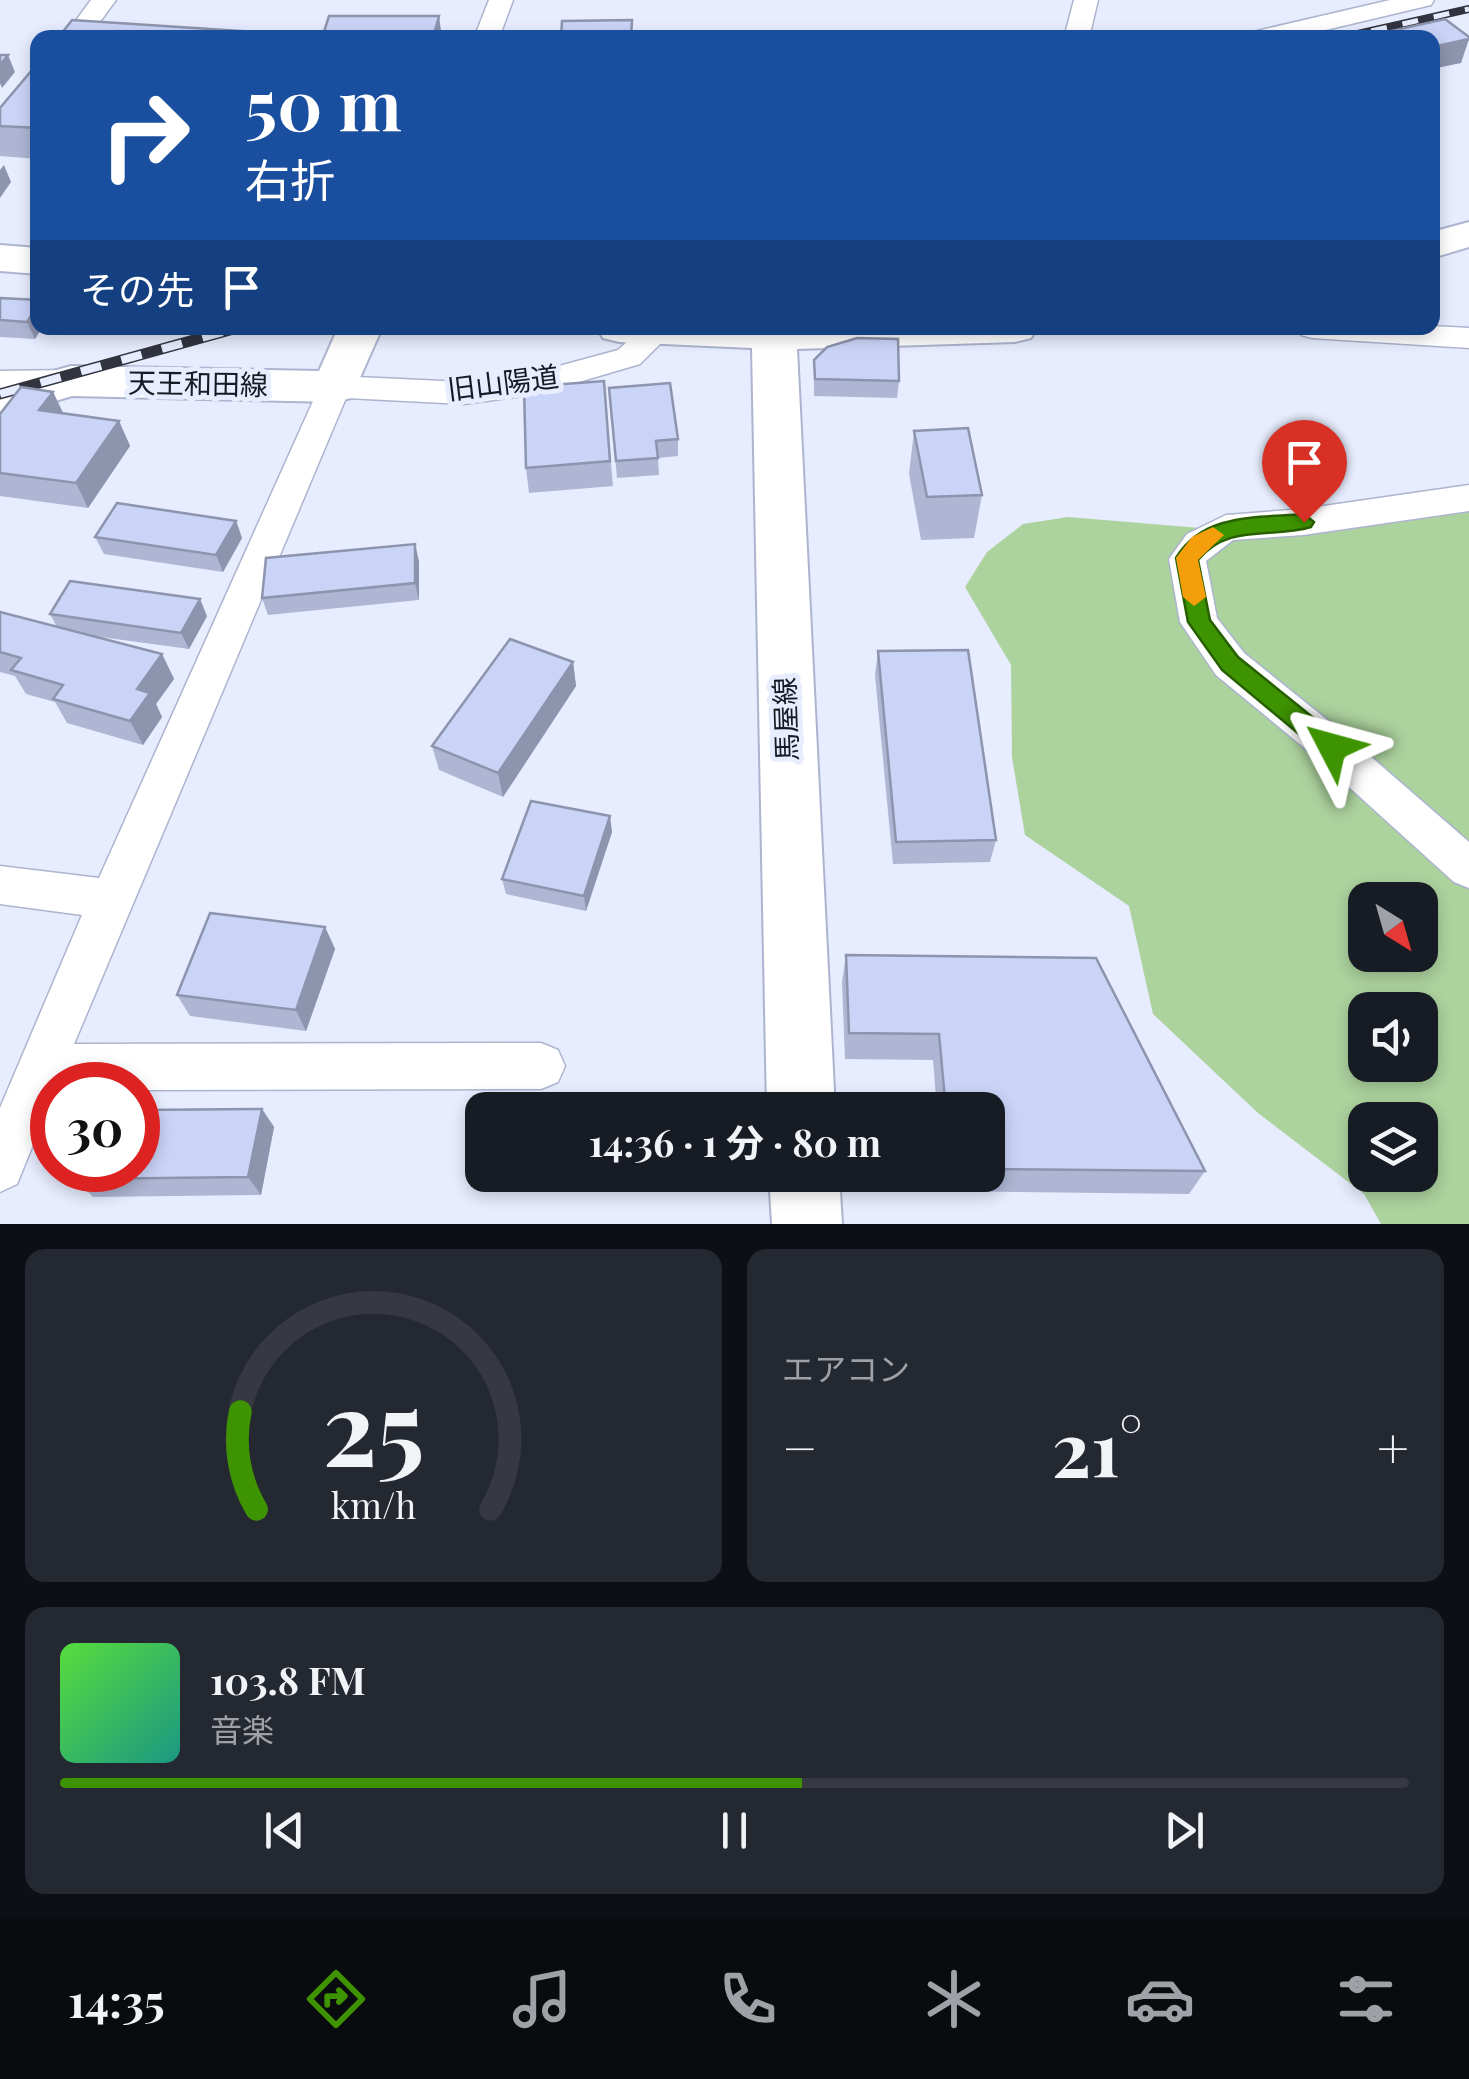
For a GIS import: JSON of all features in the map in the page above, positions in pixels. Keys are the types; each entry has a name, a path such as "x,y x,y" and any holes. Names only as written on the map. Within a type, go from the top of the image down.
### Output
{"street":[{"path":"81,30 104,0"},
{"path":"489,30 501,0"},
{"path":"1078,30 1086,0"},
{"path":"1292,30 1422,0"},
{"path":"1440,208 1469,200"},
{"path":"1440,243 1469,234"},
{"path":"0,258 30,260"},
{"path":"0,287 30,289"},
{"path":"46,1062 111,899 357,335"},
{"name":"旧山陽道","path":"335,387 464,393 538,383 629,356 636,335"},
{"name":"馬屋線","path":"774,335 801,1092"},
{"path":"1422,335 1469,338"},
{"path":"0,382 70,381"},
{"name":"天王和田線","path":"0,402 70,381 335,387"},
{"path":"1469,498 1304,522 1226,528 1200,543 1187,558 1199,622 1230,664 1332,747 1469,869"},
{"path":"0,884 111,899"},
{"path":"160,1066 541,1066"},
{"path":"0,1167 30,1098"},
{"path":"805,1192 807,1224"}],"green space":[{"path":"1469,497 1469,1224 1381,1224 1361,1192 1438,1192 1438,1102 1348,1102 1348,1182 1258,1113 1153,1014 1129,906 1025,835 1012,757 1011,665 965,587 987,552 1023,524 1068,517 1212,529"}],"building":[{"path":"329,16 439,16 435,30 325,30"},
{"path":"1445,19 1469,39 1440,45 1440,30 1396,30"},
{"path":"72,20 225,30 64,30"},
{"path":"632,20 631,30 561,30 562,21"},
{"path":"30,72 30,128 0,126 0,108"},
{"path":"0,298 30,300 27,322 0,320"},
{"path":"857,338 898,339 899,381 815,379 814,360 827,347"},
{"path":"604,381 610,461 526,468 524,387"},
{"path":"670,383 678,439 656,441 658,458 616,461 609,388"},
{"path":"21,387 53,392 39,410 119,421 76,483 0,473 0,414"},
{"path":"968,428 982,495 927,497 914,431"},
{"path":"117,503 236,521 216,555 95,537"},
{"path":"415,544 415,583 262,598 266,558"},
{"path":"70,581 200,599 181,633 50,614"},
{"path":"0,612 162,654 137,689 150,693 130,721 53,699 63,685 11,670 21,658 0,652"},
{"path":"510,639 573,662 498,773 432,746"},
{"path":"968,650 996,840 896,842 878,651"},
{"path":"531,801 610,816 584,896 502,879"},
{"path":"210,913 325,927 296,1010 177,995"},
{"path":"846,955 1096,958 1205,1171 1005,1169 1005,1092 944,1092 939,1034 849,1033"},
{"path":"262,1109 248,1177 160,1178 160,1110"}],"railway":[{"path":"1376,30 1469,9"},
{"path":"0,394 212,335"}],"slow traffic":[{"path":"1194,597 1187,558 1213,535"}],"route":[{"path":"1304,522 1226,528 1200,543 1187,558 1199,622 1230,664 1332,747"}]}
